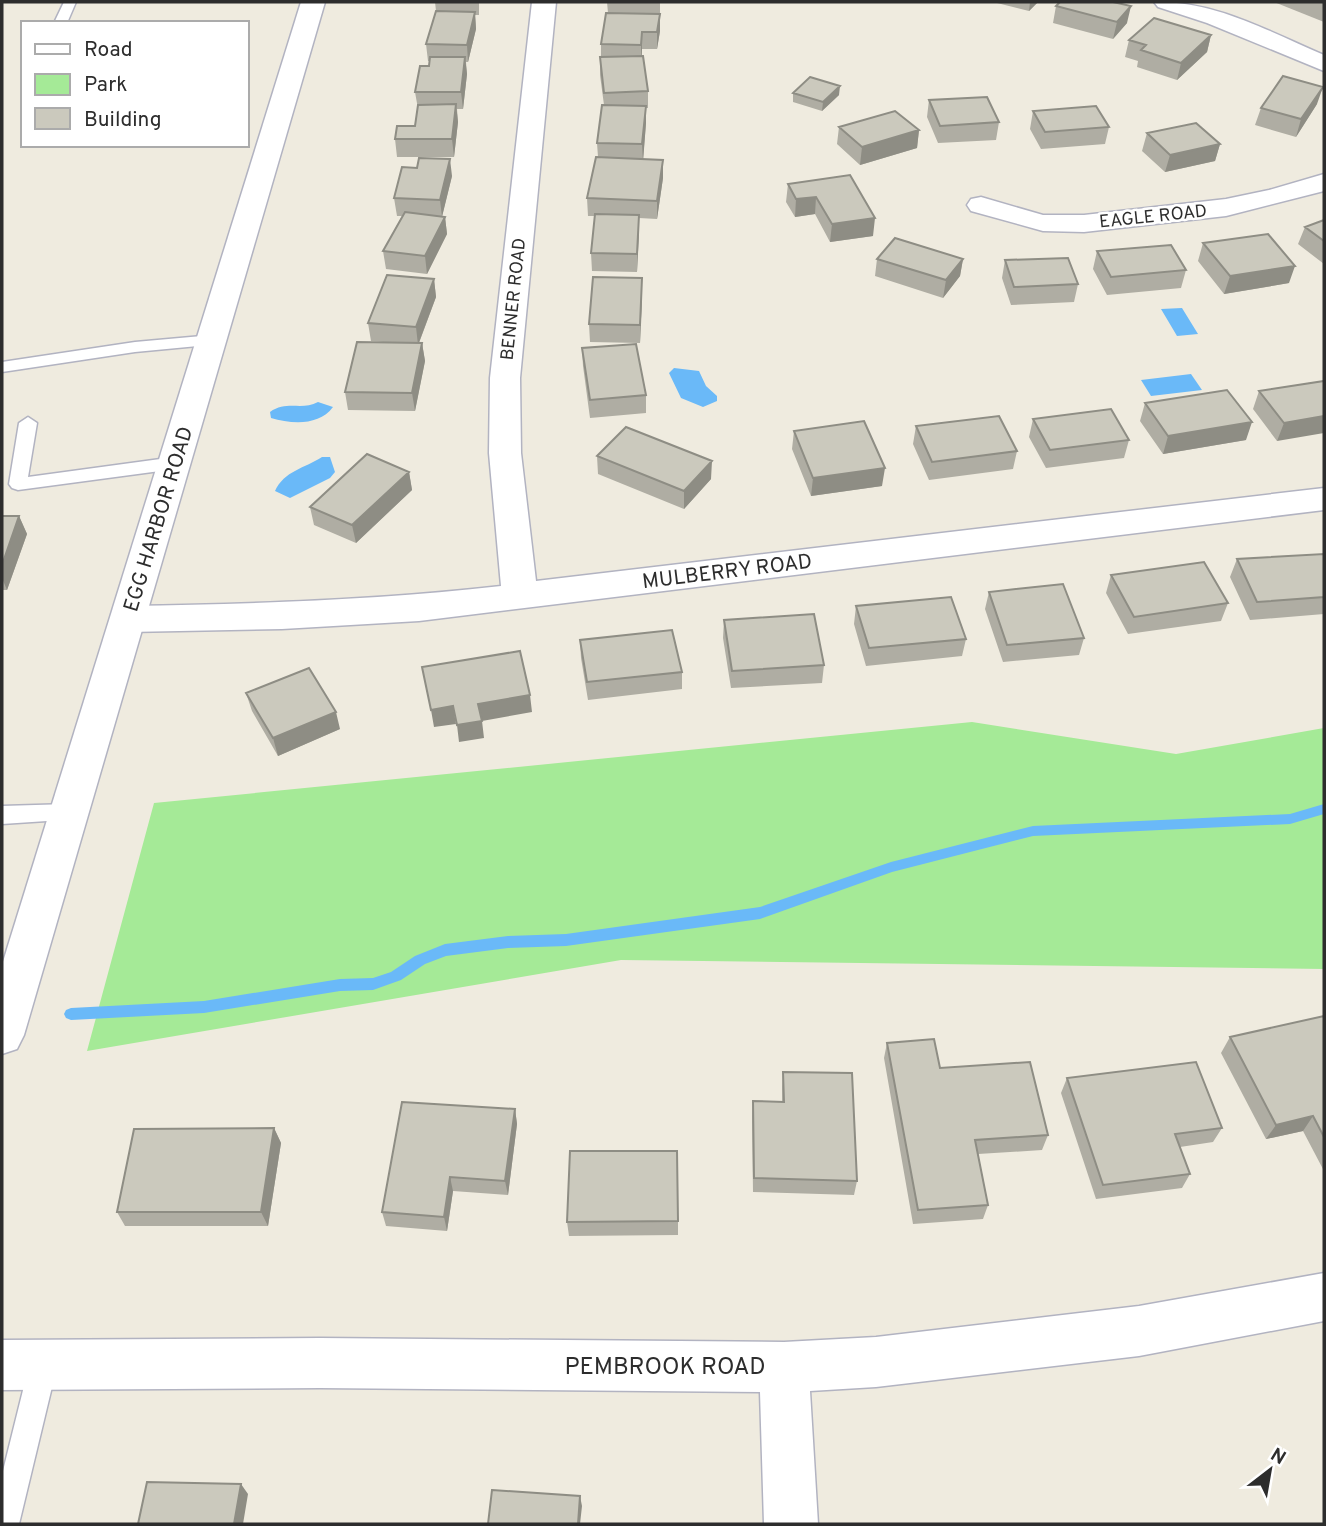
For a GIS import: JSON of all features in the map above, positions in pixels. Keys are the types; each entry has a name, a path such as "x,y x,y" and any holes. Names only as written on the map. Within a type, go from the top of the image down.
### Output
{"street":[{"name":"EGG HARBOR ROAD","path":"2,1035 313,2"},
{"name":"BENNER ROAD","path":"520,596 505,453 505,378 544,2"},
{"path":"1166,2 1226,23 1324,64"},
{"name":"EAGLE ROAD","path":"981,205 1011,216 1045,223 1082,224 1213,210 1283,195 1324,182"},
{"name":"MULBERRY ROAD","path":"128,619 419,608 1324,499"},
{"name":"PEMBROOK ROAD","path":"22,1365 320,1363 784,1367 876,1362 1139,1331 1324,1297"},
{"path":"784,1367 791,1524"}],"lane":[{"path":"61,21 71,2"},
{"path":"2,367 135,347 212,340"},
{"path":"28,423 10,485 175,463"},
{"path":"2,815 69,813"},
{"path":"4,1524 22,1365"}],"green space":[{"path":"972,722 1176,754 1324,728 1324,969 621,960 87,1051 154,803"}],"water":[{"path":"1182,308 1198,334 1177,336 1161,309"},
{"path":"674,368 699,371 706,386 717,396 717,401 703,407 681,398 669,373"},
{"path":"1191,374 1202,390 1151,396 1141,380"},
{"path":"318,402 333,407 320,418 305,422 271,418 270,412 276,408 306,406"},
{"path":"322,457 330,457 335,472 330,478 290,498 275,491 289,474"}],"building":[{"path":"1060,2 1113,2 1131,6 1117,22 1056,6"},
{"path":"436,11 475,12 467,45 426,44"},
{"path":"606,13 660,14 657,32 642,32 641,45 601,44"},
{"path":"1154,18 1211,35 1181,63 1141,50 1146,45 1129,40"},
{"path":"643,56 648,91 604,93 600,57"},
{"path":"430,57 465,57 461,92 415,92 420,66 429,66"},
{"path":"1283,76 1323,87 1301,119 1261,108"},
{"path":"810,77 840,86 823,102 793,93"},
{"path":"987,97 999,122 940,126 929,100"},
{"path":"456,104 452,139 395,139 397,126 415,126 418,105"},
{"path":"602,105 646,106 642,144 597,143"},
{"path":"1096,106 1109,127 1045,132 1033,111"},
{"path":"895,111 919,130 862,147 839,127"},
{"path":"1196,123 1220,144 1170,155 1147,133"},
{"path":"596,157 663,160 657,201 587,198"},
{"path":"419,158 450,159 440,200 394,198 402,167 417,168"},
{"path":"850,175 875,218 832,224 816,197 796,199 788,184"},
{"path":"405,212 445,217 425,256 383,251"},
{"path":"595,214 639,215 637,254 591,253"},
{"path":"1324,220 1324,241 1305,227"},
{"path":"1268,234 1295,266 1230,276 1203,243"},
{"path":"895,238 963,259 946,280 877,259"},
{"path":"1171,245 1186,270 1111,277 1097,251"},
{"path":"1068,258 1078,284 1014,287 1005,260"},
{"path":"387,275 434,279 416,327 368,323"},
{"path":"593,277 642,278 640,325 589,324"},
{"path":"357,342 422,343 412,393 345,392"},
{"path":"636,344 646,395 590,400 582,348"},
{"path":"1324,381 1324,416 1284,423 1259,391"},
{"path":"1227,390 1252,422 1168,436 1145,403"},
{"path":"1111,409 1129,440 1050,450 1033,419"},
{"path":"999,416 1017,451 932,462 916,426"},
{"path":"864,421 885,468 813,478 794,431"},
{"path":"626,427 712,461 684,491 597,456"},
{"path":"367,454 409,472 352,525 310,507"},
{"path":"2,516 19,516 2,565"},
{"path":"1324,554 1324,597 1257,602 1237,559"},
{"path":"1204,562 1228,603 1134,617 1111,575"},
{"path":"1063,584 1084,638 1007,645 989,592"},
{"path":"951,597 966,639 869,648 856,606"},
{"path":"814,614 824,665 732,671 724,620"},
{"path":"672,630 682,672 587,682 580,640"},
{"path":"520,651 530,695 478,704 482,721 457,725 453,706 431,710 422,667"},
{"path":"309,668 336,712 273,738 246,693"},
{"path":"1324,1016 1324,1137 1313,1116 1276,1125 1230,1037"},
{"path":"934,1039 940,1068 1030,1062 1048,1135 975,1140 988,1205 918,1210 887,1043"},
{"path":"1196,1062 1222,1128 1175,1134 1190,1174 1103,1185 1067,1078"},
{"path":"783,1072 852,1073 857,1181 754,1178 753,1101 784,1102"},
{"path":"402,1102 515,1109 505,1181 450,1177 444,1217 382,1212"},
{"path":"274,1128 261,1212 117,1212 134,1129"},
{"path":"570,1151 677,1151 678,1221 567,1222"},
{"path":"147,1482 241,1484 234,1524 138,1524"},
{"path":"492,1490 580,1496 578,1524 488,1524"}],"waterway":[{"path":"71,1014 204,1007 340,985 373,984 396,976 420,960 445,950 508,942 566,940 760,913 891,867 1033,831 1290,819 1324,809"}]}
